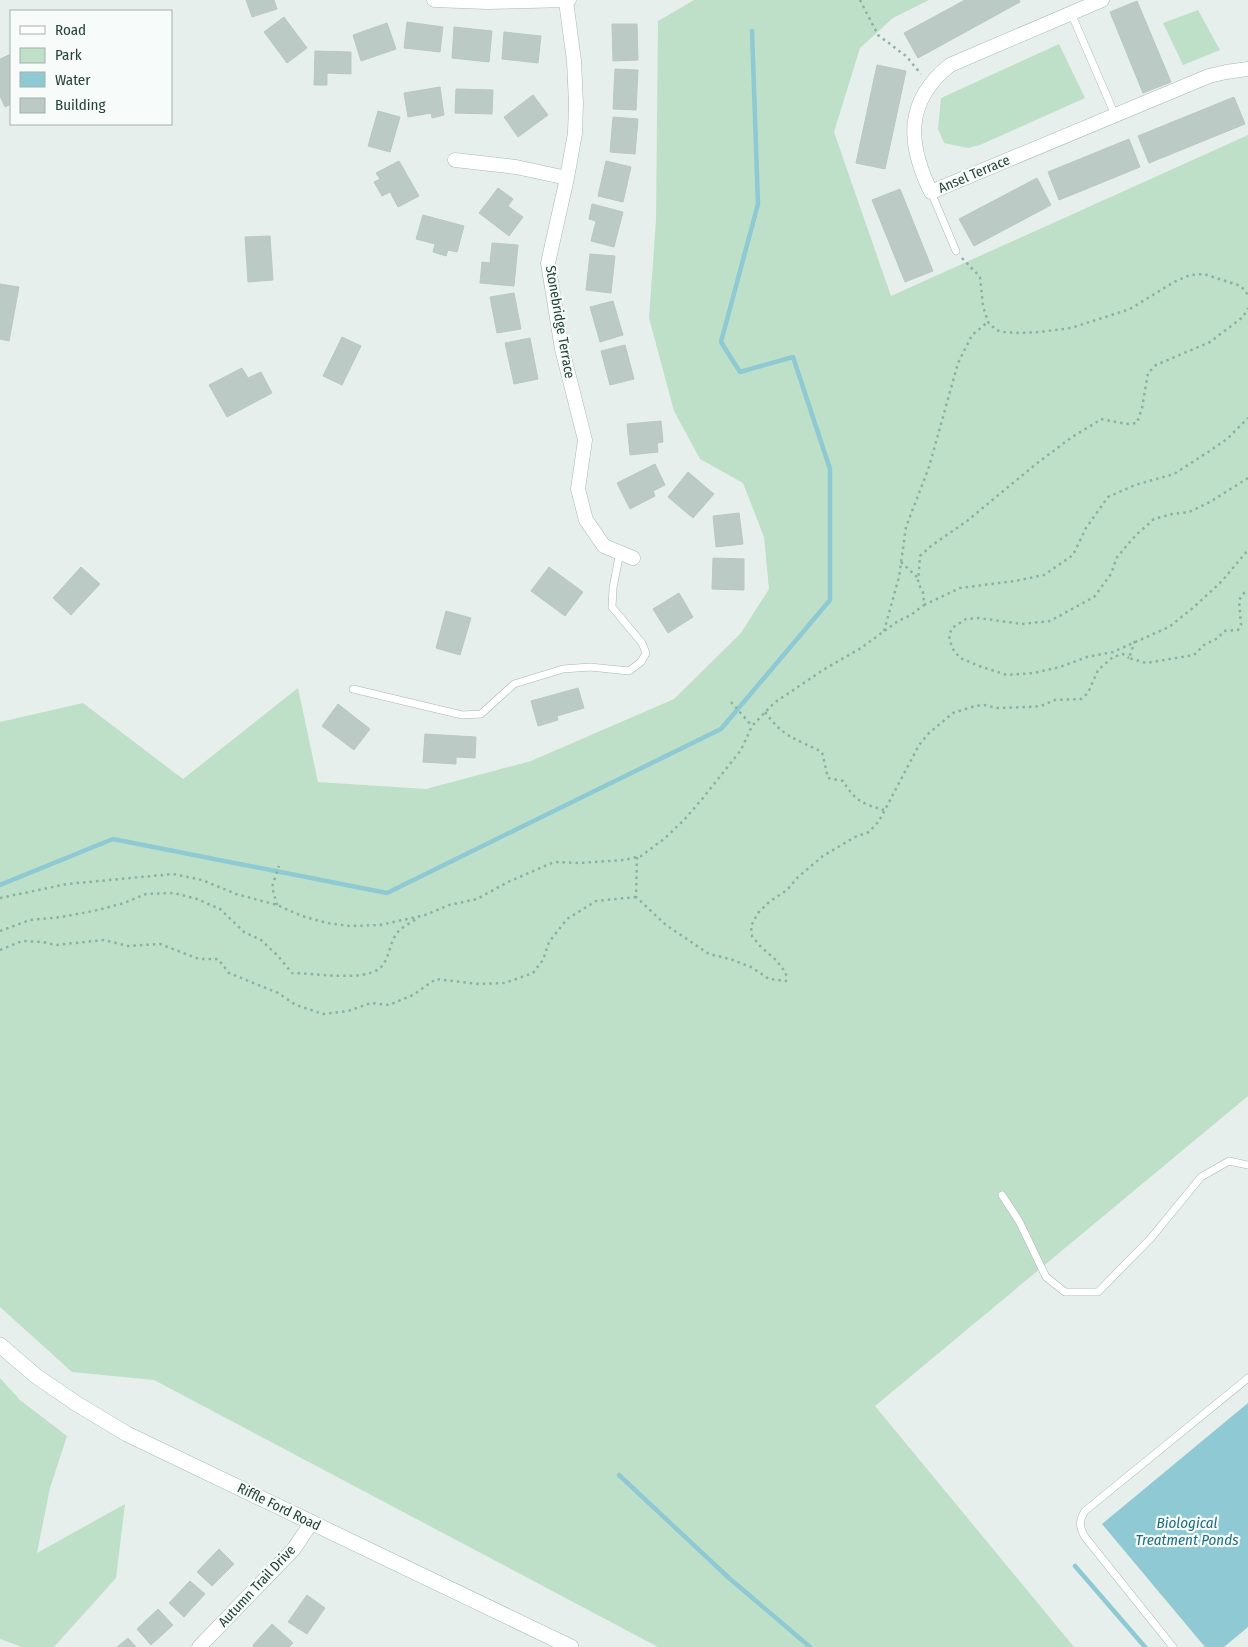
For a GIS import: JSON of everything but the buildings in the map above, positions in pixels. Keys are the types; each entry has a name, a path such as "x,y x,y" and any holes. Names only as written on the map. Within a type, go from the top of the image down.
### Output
{"street":[{"path":"434,0 487,2 567,0"},
{"name":"Stonebridge Terrace","path":"567,0 574,61 575,133 548,263 562,349 585,440 578,489 586,520 604,546 633,558"},
{"name":"Ansel Terrace","path":"1102,0 950,65 936,76 915,112 913,137 923,176 931,192 1209,76 1248,70"},
{"path":"455,160 516,167 567,178"},
{"name":"Riffle Ford Road","path":"0,1344 36,1376 77,1404 127,1434 571,1647"},
{"name":"Autumn Trail Drive","path":"199,1647 293,1550 312,1522"}],"lane":[{"path":"1071,13 1115,115"},
{"path":"931,192 956,251"},
{"path":"353,689 462,715 482,714 514,684 563,669 590,667 629,672 641,662 646,654 642,643 612,607 613,588 620,552"},
{"path":"1002,1195 1020,1222 1046,1277 1065,1292 1098,1292 1151,1238 1201,1176 1229,1162 1248,1165"},
{"path":"1173,1647 1085,1537 1080,1524 1081,1517 1085,1510 1248,1378"}],"path":[{"path":"860,0 878,35 906,56 914,67 932,83"},
{"path":"956,251 980,277 983,306 988,322 996,330 1019,333 1071,328 1130,309 1174,282 1190,275 1204,274 1241,286 1248,295"},
{"path":"1092,424 1102,419 1126,424 1137,423 1142,408 1148,373 1156,365 1210,342 1243,317 1248,308"},
{"path":"884,632 899,577 906,527 929,467 958,363 972,335 988,322"},
{"path":"0,898 67,884 137,879 173,874 202,880 236,894 277,905 302,916 327,923 350,926 380,925 421,916 450,905 477,899 508,882 554,862 624,860 641,856 664,839 684,820 720,779 741,750 752,726 774,703 823,670 861,648 898,621 911,615 924,605 960,588 1044,576 1073,555 1086,528 1108,497 1135,485 1174,474 1220,443 1248,418"},
{"path":"924,605 918,583 920,556 967,521 1036,464 1072,437 1102,419"},
{"path":"1248,478 1210,502 1189,512 1172,514 1154,520 1136,535 1117,557 1111,574 1094,597 1050,621 1022,624 979,618 966,619 952,628 949,636 952,648 960,658 1007,674 1034,673 1060,667 1087,657 1113,652 1169,627 1222,581 1248,550"},
{"path":"901,562 918,579"},
{"path":"636,857 636,897 666,925 710,954 751,967 769,979 786,980 786,973 776,960 752,936 751,926 758,913 769,902 787,890 798,877 823,856 855,837 869,832 879,820 893,796 918,745 929,733 953,713 984,705 997,708 1028,708 1041,706 1055,700 1081,699 1088,693 1098,670 1105,662 1123,654 1129,658 1146,663 1194,655 1204,645 1218,638 1224,631 1238,630 1241,625 1239,600 1244,592 1248,592"},
{"path":"1129,658 1135,641"},
{"path":"731,702 752,726"},
{"path":"765,712 776,726 790,738 822,752 828,778 843,782 852,796 865,805 884,810"},
{"path":"277,905 272,887 279,866"},
{"path":"0,931 30,920 62,917 98,910 124,903 146,894 174,894 198,899 220,909 244,932 261,940 292,973 344,977 380,968 395,936 402,928 421,916"},
{"path":"0,950 22,941 56,945 104,940 128,946 160,944 199,959 218,959 230,974 278,993 296,1005 323,1014 348,1012 371,1003 389,1005 412,995 436,979 479,984 504,983 533,974 543,960 549,942 567,919 596,902 636,897"}],"green space":[{"path":"694,0 929,0 893,18 860,48 834,132 891,296 1248,135 1248,1096 875,1406 1074,1647 658,1647 154,1380 72,1372 0,1307 0,722 83,703 183,779 298,688 318,782 426,789 531,761 674,699 741,633 769,589 764,537 743,483 700,459 674,411 649,318 656,220 658,21"},
{"path":"1198,10 1220,50 1183,65 1163,23"},
{"path":"1059,44 1085,98 980,145 968,148 944,143 938,129 941,98"},
{"path":"0,1378 20,1400 67,1436 50,1488 37,1553 125,1504 116,1578 54,1647 22,1647 0,1639"}],"water":[{"name":"Biological Treatment Ponds","path":"1248,1403 1248,1627 1224,1647 1205,1647 1102,1524"}],"waterway":[{"path":"0,885 113,839 387,893 721,729 830,600 830,469 793,357 740,372 721,342 758,204 752,31"},
{"path":"619,1475 729,1578 810,1647"},
{"path":"1075,1566 1145,1647"}]}
